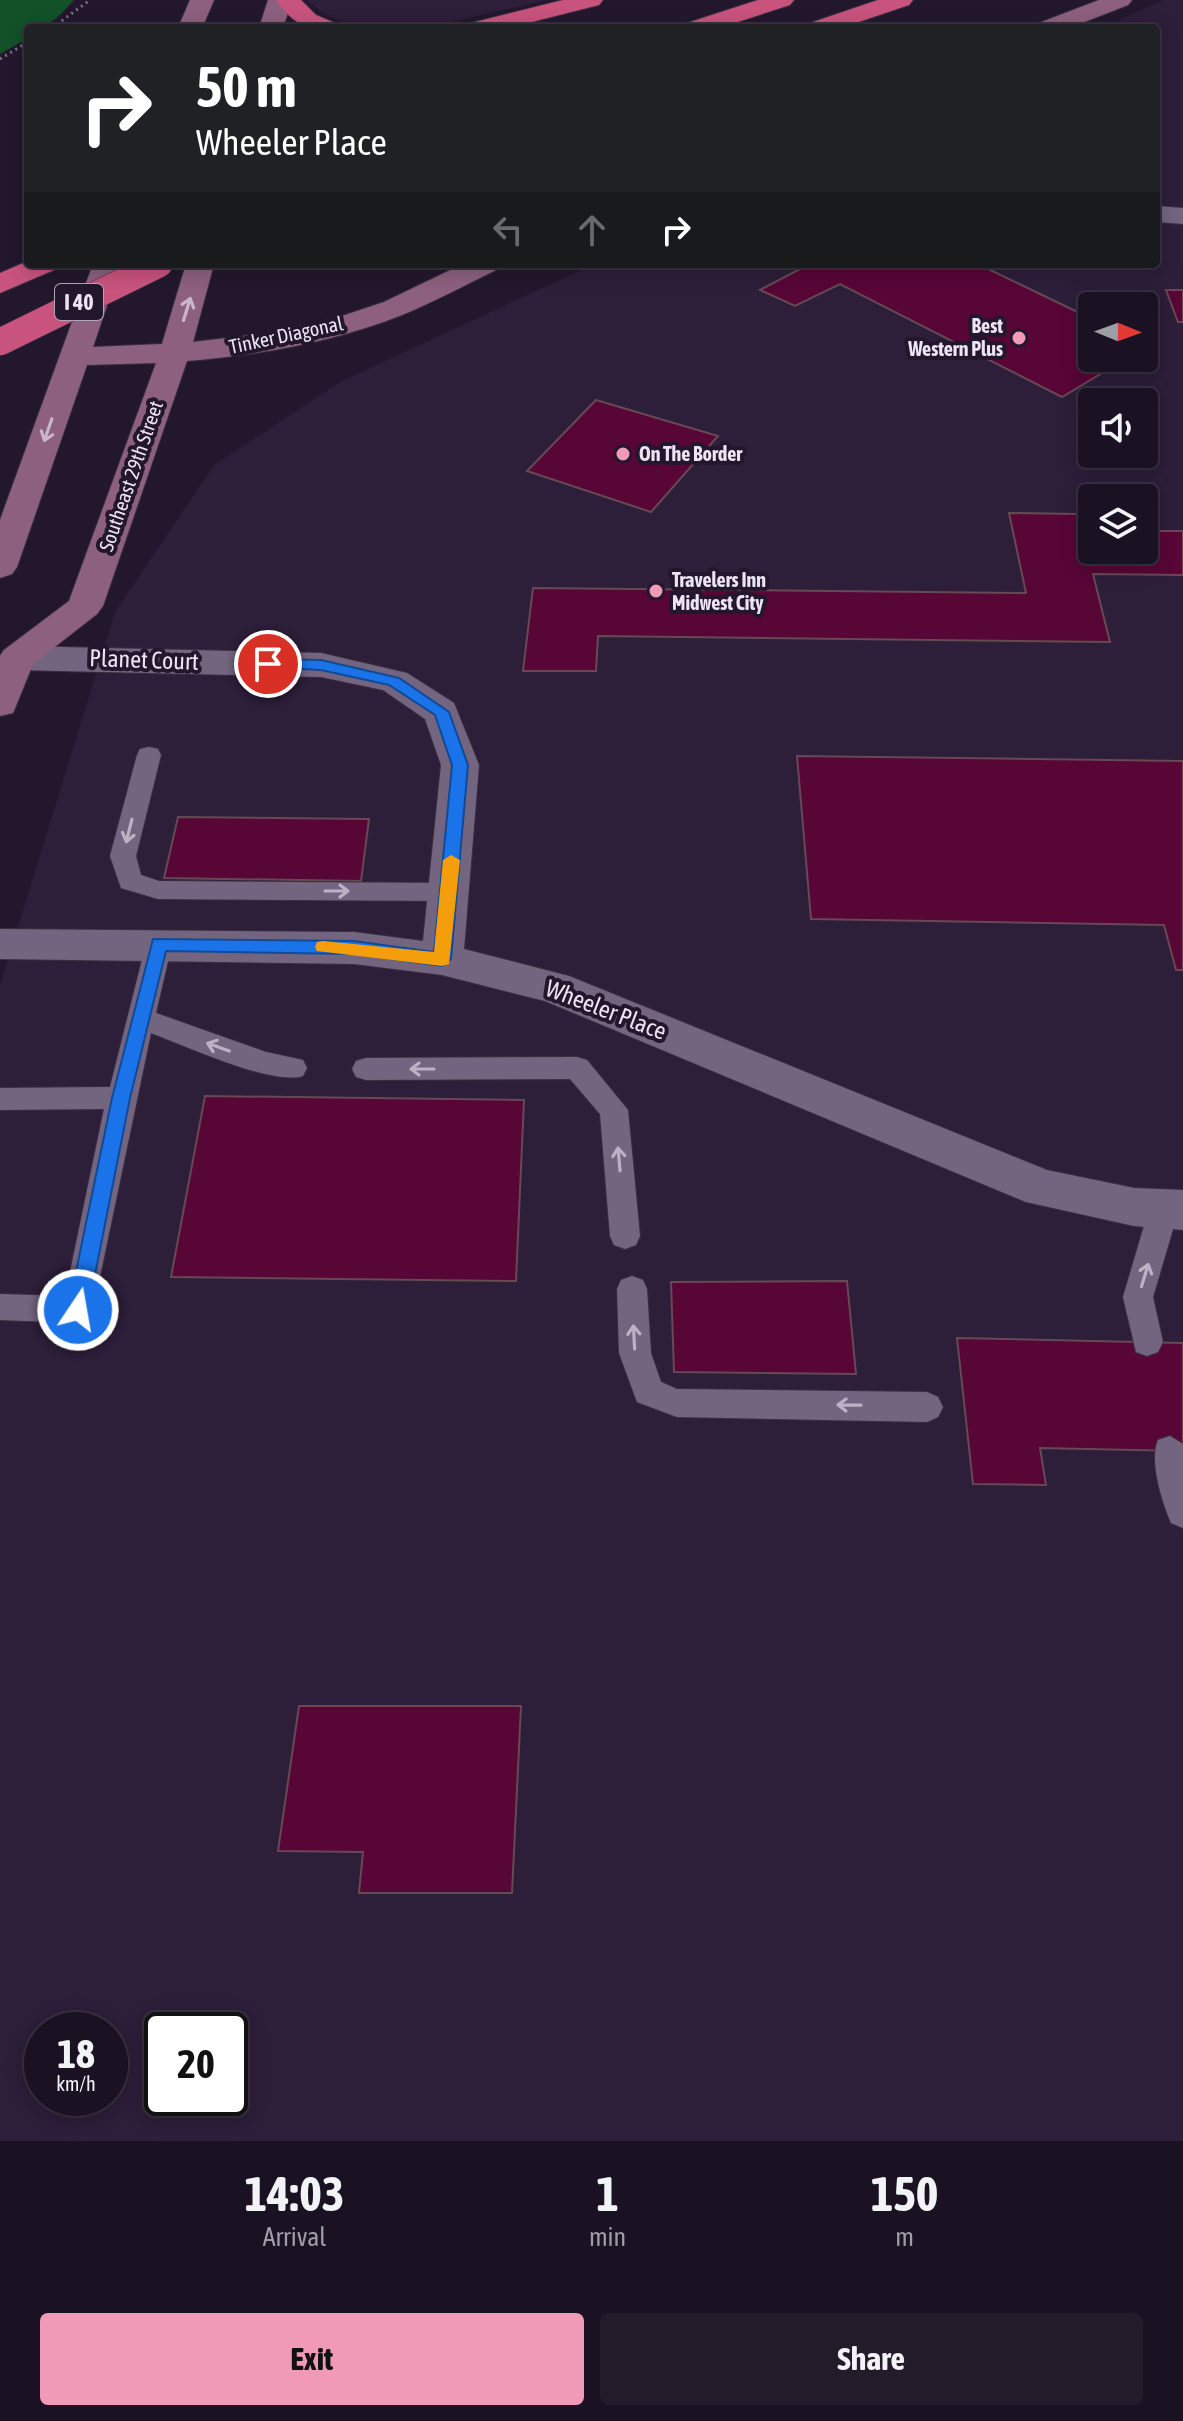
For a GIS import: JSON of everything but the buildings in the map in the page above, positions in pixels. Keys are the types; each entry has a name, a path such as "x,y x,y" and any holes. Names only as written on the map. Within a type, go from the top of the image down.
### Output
{"highway":[{"path":"288,0 308,20 318,24"},
{"path":"495,24 591,0"},
{"path":"707,24 782,0"},
{"path":"830,24 901,0"},
{"name":"I 40","path":"0,342 151,268"}],"main road":[{"path":"192,24 202,0"},
{"path":"272,24 280,0"},
{"path":"1057,24 1120,0"},
{"path":"0,567 106,268"},
{"name":"Southeast 29th Street","path":"8,645 85,606 174,355 199,268"},
{"name":"Tinker Diagonal","path":"74,356 174,355 285,339 381,313 477,268"},
{"path":"0,704 8,645"}],"street":[{"path":"1160,214 1183,216"},
{"name":"Planet Court","path":"8,645 321,665 394,681 441,712 460,765 442,959"},
{"name":"Wheeler Place","path":"0,944 354,948 442,959 554,987 1042,1188 1134,1207 1174,1210"}],"lane":[{"path":"149,755 123,856 130,881 158,890 448,892"},
{"path":"0,1307 78,1310 121,1098 159,944"},
{"path":"141,1019 264,1063 293,1068"},
{"path":"366,1069 577,1068 614,1110 625,1236"},
{"path":"0,1099 121,1098"},
{"path":"1147,1342 1138,1297 1174,1210"},
{"path":"632,1289 635,1353 648,1392 677,1403 927,1407"},
{"path":"1170,1451 1183,1512"}],"path":[{"path":"57,24 90,0"},
{"path":"0,59 24,44"}],"shaded area":[{"path":"307,0 547,0 443,24 347,24 324,14"},
{"path":"1163,0 1183,0 1183,2141 0,2141 0,985 115,612 214,465 340,382 585,268 1160,268 1160,24 1112,24"}],"green space":[{"path":"0,0 74,0 49,23 24,24 24,40 0,54"}],"slow traffic":[{"path":"323,947 442,959 451,860"}],"place":[{"name":"Best Western Plus","path":"1019,338"},
{"name":"On The Border","path":"623,454"},
{"name":"Travelers Inn Midwest City","path":"656,591"}],"route":[{"path":"78,1310 121,1098 159,944 354,948 442,959 460,765 441,712 394,681 321,665 268,664"}]}
